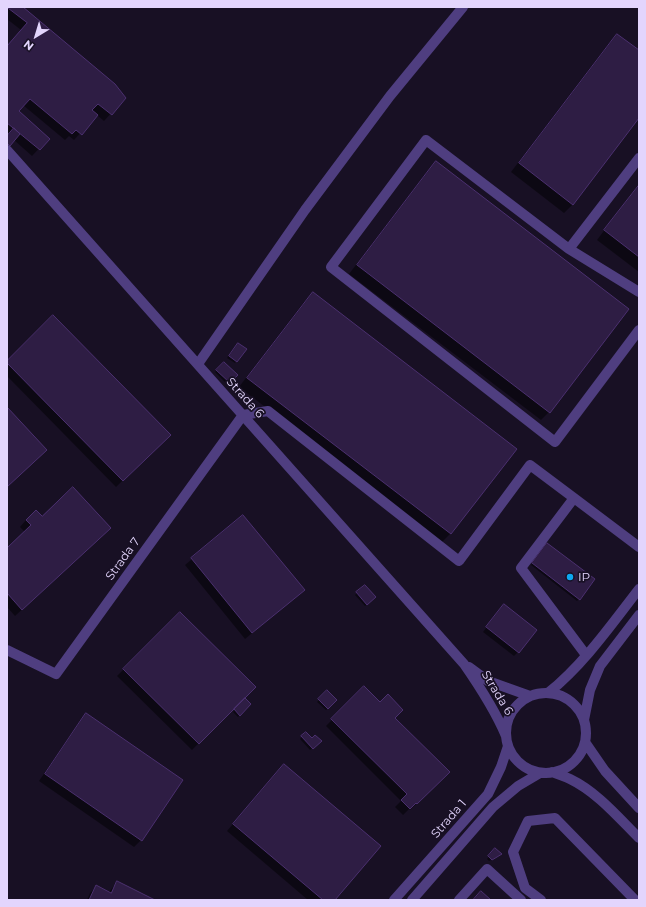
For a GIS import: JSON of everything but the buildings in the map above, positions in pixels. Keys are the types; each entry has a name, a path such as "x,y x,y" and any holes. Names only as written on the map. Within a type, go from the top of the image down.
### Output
{"street":[{"path":"198,364 305,210 390,96 463,7"},
{"path":"639,292 570,249 426,140 331,267 555,442 639,330"},
{"name":"Strada 6","path":"7,150 464,664 487,698 498,718 507,741"},
{"path":"570,249 639,158"},
{"path":"243,415 268,411 459,561 530,465 639,547"},
{"name":"Strada 7","path":"7,650 56,674 243,415"},
{"path":"574,498 521,568 586,655"},
{"path":"548,693 563,681 586,655 639,589"},
{"path":"584,720 590,690 600,666 639,615"},
{"name":"Strada 6","path":"464,664 488,681 530,696"},
{"path":"539,693 560,695 570,701 584,720 586,731 585,742 580,754 576,760 565,768 552,772 540,773 524,767 512,754 507,741 507,724 511,712 522,700 539,693"},
{"name":"Strada 1","path":"394,900 488,794 501,767 507,741"},
{"path":"585,742 605,771 639,808"},
{"path":"552,772 570,779 590,791 614,812 639,838"},
{"path":"412,900 494,807 518,786 540,773"},
{"path":"541,900 525,888 514,852 528,821 556,818 635,900"},
{"path":"459,900 487,869 521,900"}],"place":[{"name":"IP","path":"570,577"}]}
